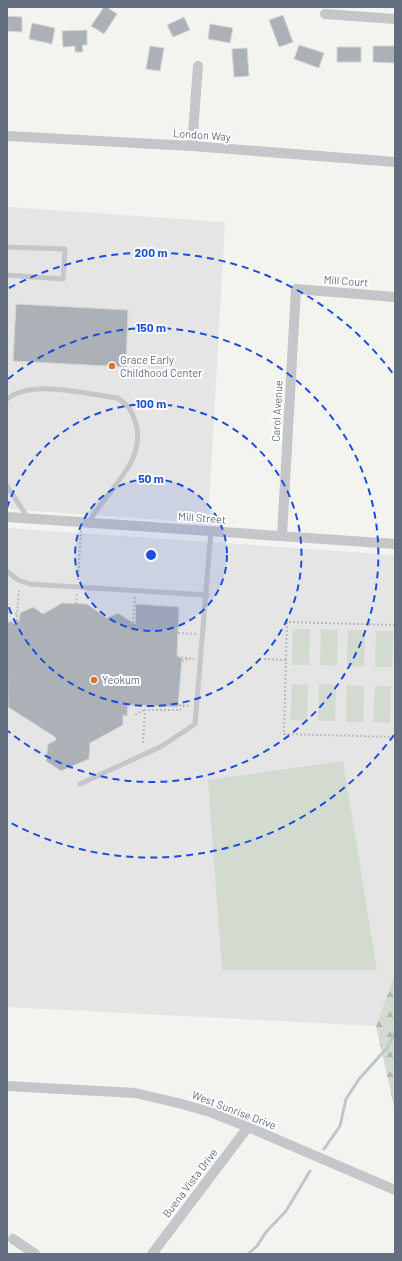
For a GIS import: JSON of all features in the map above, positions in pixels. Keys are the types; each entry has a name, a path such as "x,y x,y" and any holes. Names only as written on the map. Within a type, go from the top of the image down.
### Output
{"street":[{"path":"325,14 395,19"},
{"path":"192,146 198,66"},
{"name":"London Way","path":"7,136 192,146 395,162"},
{"name":"Mill Court","path":"296,289 395,297"},
{"name":"Carol Avenue","path":"282,535 296,289"},
{"name":"Mill Street","path":"7,517 395,544"},
{"name":"West Sunrise Drive","path":"7,1086 135,1093 203,1110 248,1127 395,1190"},
{"name":"Buena Vista Drive","path":"152,1254 248,1127"},
{"path":"14,1239 34,1254"}],"lane":[{"path":"7,247 64,249 63,279 7,276"},
{"path":"7,399 24,390 44,388 117,398 127,404 132,413 138,434 135,453 120,479 96,510 89,522"},
{"path":"7,486 28,518"},
{"path":"80,784 162,746 196,724 211,531"},
{"path":"7,570 18,580 30,584 207,595"}],"path":[{"path":"78,581 81,531"},
{"path":"16,621 19,589"},
{"path":"76,604 77,593"},
{"path":"133,623 135,597"},
{"path":"7,612 17,614"},
{"path":"395,625 287,622 284,734 395,737"},
{"path":"178,633 198,634"},
{"path":"177,657 197,659"},
{"path":"182,662 190,658"},
{"path":"264,659 286,660"},
{"path":"143,744 145,705"},
{"path":"179,705 193,707"},
{"path":"135,715 145,710 180,710 184,705"}],"shaded area":[{"name":"Grace Early Childhood Center","path":"7,207 225,222 208,523 7,509"},
{"path":"7,528 395,555 395,973 376,1026 7,1007"}],"green space":[{"path":"293,629 310,629 309,665 292,665"},
{"path":"321,629 338,630 337,666 320,665"},
{"path":"348,630 365,630 364,667 347,666"},
{"path":"376,631 393,631 392,667 375,667"},
{"path":"292,684 308,685 307,721 290,720"},
{"path":"319,684 336,685 335,721 318,721"},
{"path":"347,685 364,686 363,722 346,722"},
{"path":"375,686 391,686 390,723 373,722"},
{"path":"343,761 377,970 222,970 208,780"},
{"path":"395,973 395,1111 376,1026"}],"building":[{"path":"104,7 107,7 117,14 104,34 91,26"},
{"path":"283,15 293,42 279,47 269,20"},
{"path":"7,16 22,17 22,32 7,31"},
{"path":"184,17 190,30 173,37 167,25"},
{"path":"32,23 55,28 52,44 29,39"},
{"path":"210,24 233,28 230,43 208,39"},
{"path":"87,30 87,45 82,45 83,52 75,52 75,46 63,47 62,31"},
{"path":"299,45 324,53 319,68 294,59"},
{"path":"150,46 164,48 160,71 146,69"},
{"path":"373,46 395,46 395,63 373,62"},
{"path":"337,47 361,47 361,62 337,62"},
{"path":"247,48 249,76 234,77 232,49"},
{"path":"16,304 128,310 126,367 13,361"},
{"name":"Yeokum","path":"62,603 87,604 107,618 118,613 135,624 136,604 179,607 177,657 182,658 178,707 128,705 127,716 123,715 123,725 90,743 89,759 61,771 46,761 48,744 56,740 55,737 8,707 7,623 11,621 14,624 15,621 19,621 20,613 33,607 43,614"}],"waterway":[{"path":"324,1149 340,1126 346,1099 359,1079 387,1048 395,1033"},
{"path":"248,1254 257,1246 266,1232 286,1211 310,1171"}],"place":[{"name":"Grace Early Childhood Center","path":"112,366"},
{"name":"Yeokum","path":"94,680"}]}
